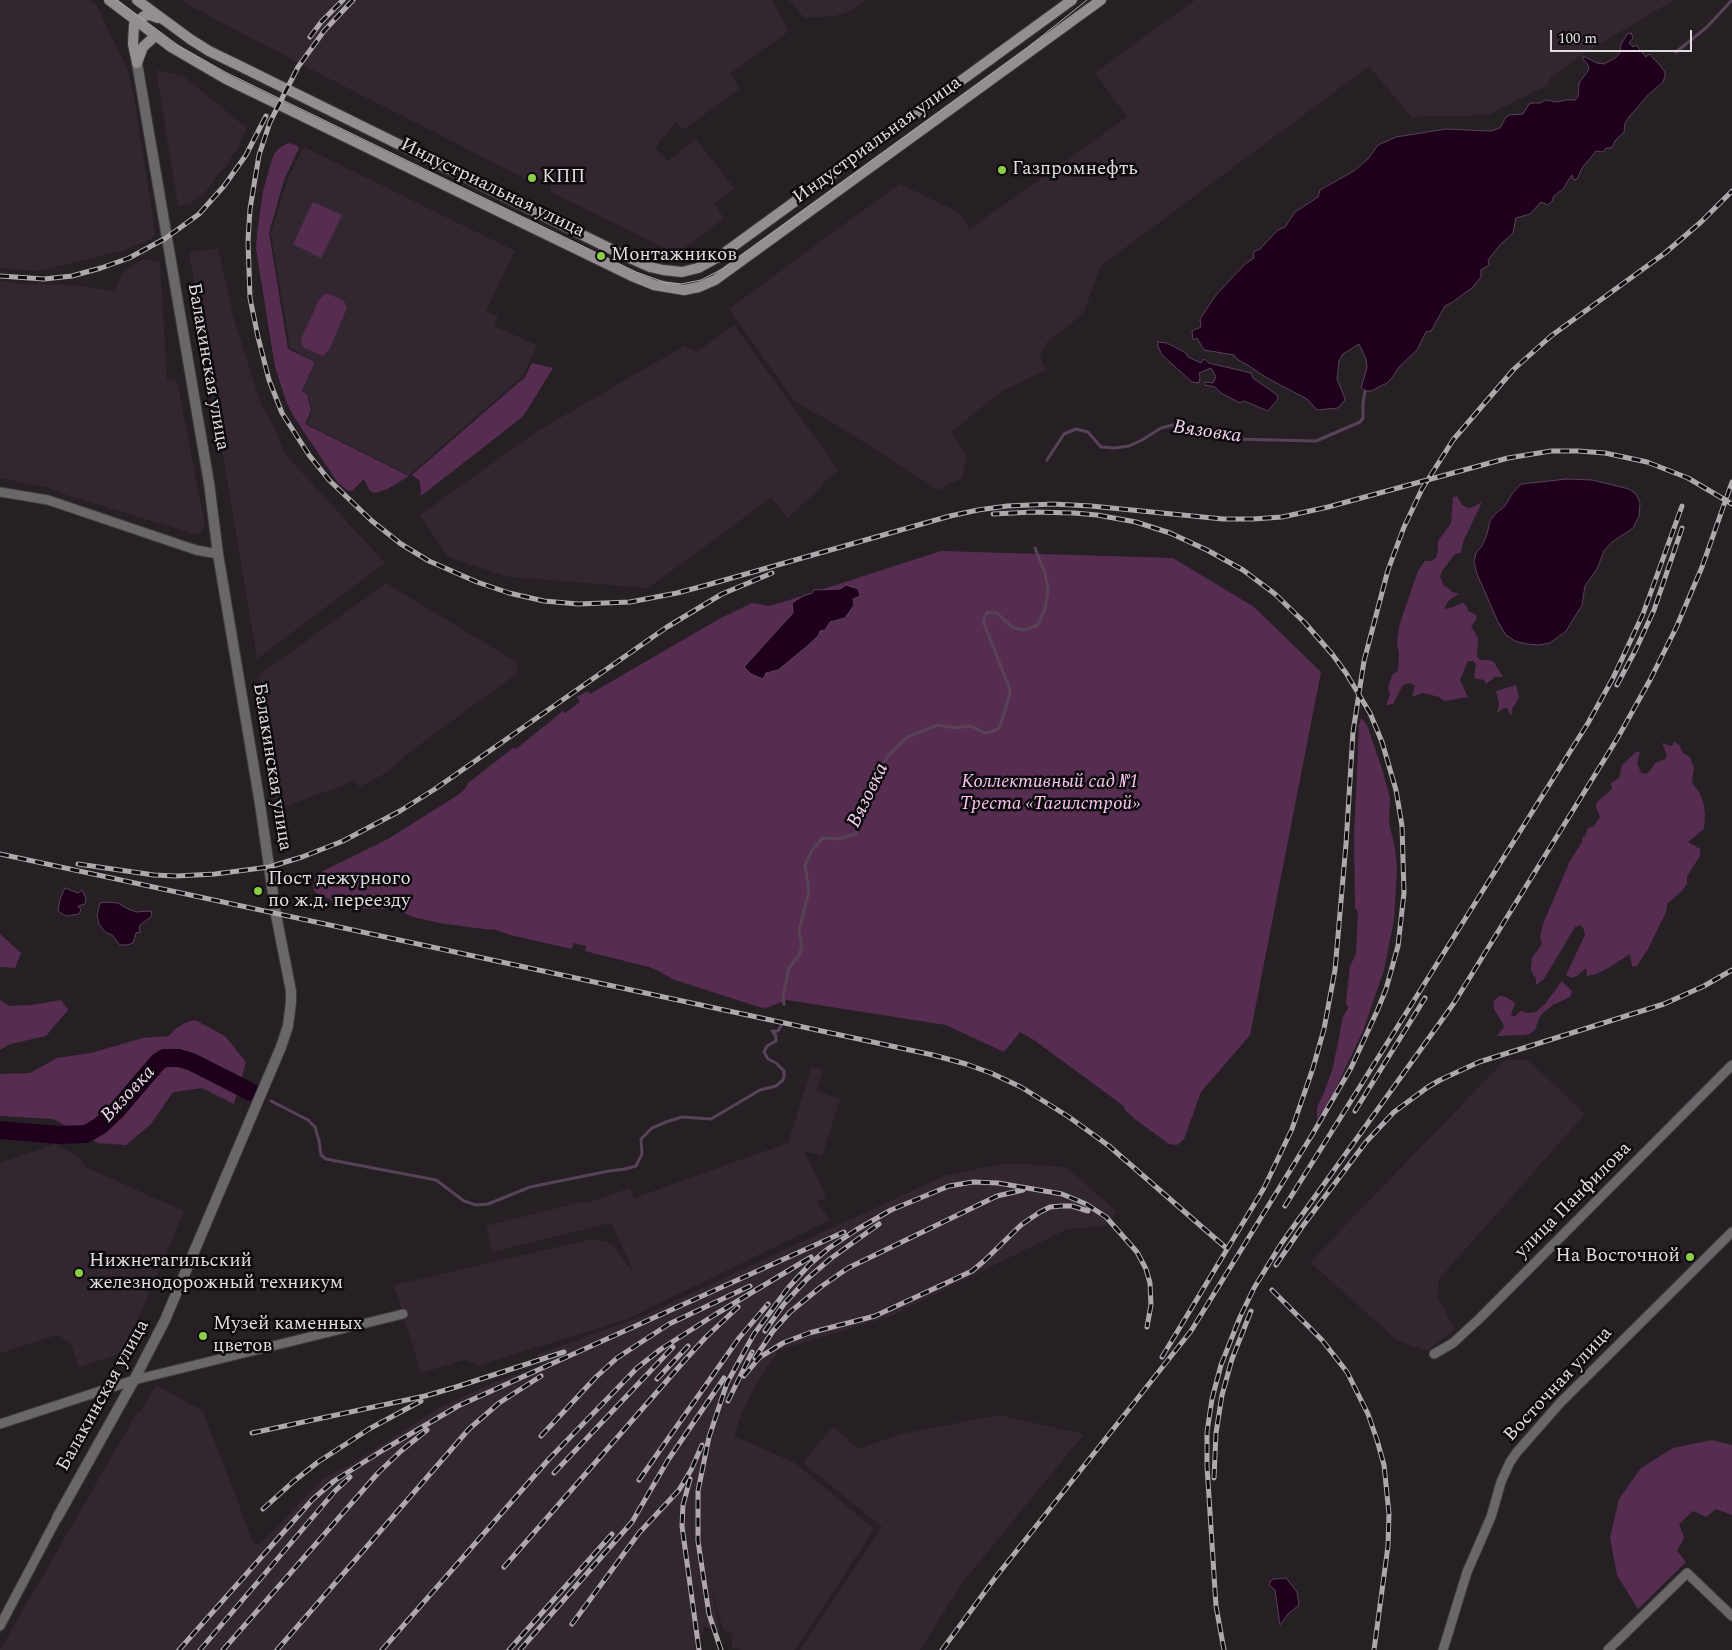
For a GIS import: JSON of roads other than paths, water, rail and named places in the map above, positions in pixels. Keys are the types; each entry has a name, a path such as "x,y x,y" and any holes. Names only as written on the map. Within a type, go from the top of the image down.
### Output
{"main road":[{"name":"Индустриальная улица","path":"109,0 155,36 188,58 232,82 580,251 654,285 684,290 699,288 715,280 1101,0"},
{"name":"Индустриальная улица","path":"137,0 210,51 246,69 623,255 663,270 682,272 698,268 720,256 1072,0"},
{"path":"137,63 132,37 133,29 137,22 143,17 150,15 172,26"},
{"path":"137,63 143,47 155,36"}],"street":[{"name":"Балакинская улица","path":"0,1626 56,1518 134,1380 165,1320 281,1047 291,1013 291,991 276,915 260,804 218,554 209,483 137,63"},
{"path":"0,492 48,500 196,550 218,554"},
{"name":"улица Панфилова","path":"1434,1354 1453,1343 1479,1319 1732,1065"},
{"name":"Восточная улица","path":"1443,1650 1467,1572 1491,1517 1501,1482 1510,1462 1560,1403 1732,1232"},
{"path":"0,1424 134,1380 403,1314"},
{"path":"1608,1650 1687,1573 1732,1616"}],"waterway":[{"name":"Вязовка","path":"1676,52 1707,27 1732,0"},
{"name":"Вязовка","path":"1047,460 1064,434 1076,429 1088,432 1101,447 1115,448 1129,446 1161,428 1173,425 1189,428 1210,436 1232,439 1316,441 1360,422 1363,418 1365,391"},
{"name":"Вязовка","path":"784,1004 783,997 789,968 799,955 802,947 799,931 809,891 805,865 812,850 823,838 838,839 856,834 862,811 875,778 889,755 907,737 938,725 955,728 971,726 984,733 998,729 1000,726 1010,694 1009,687 983,621 987,612 997,613 1013,628 1025,630 1038,625 1045,609 1048,590 1045,573 1035,548"},
{"path":"271,1101 308,1120 315,1127 321,1155 326,1159 436,1180 464,1201 476,1205 488,1204 530,1187 636,1166 642,1154 641,1139 652,1128 682,1117 711,1119 760,1090 776,1086 783,1080 784,1071 776,1063 768,1059 764,1052 767,1046 776,1041 776,1036 772,1031 778,1031 781,1026"},
{"name":"Вязовка","path":"0,1130 58,1135 86,1134 100,1126 117,1110 158,1062 164,1058 179,1058 192,1062 251,1092"}],"tram line":[{"path":"117,0 179,46 225,72 636,272 664,282 681,284 701,280 722,269 1027,48 1087,0"}],"railway":[{"path":"310,37 322,21 343,0"},
{"path":"353,0 324,31 298,67 270,122 259,155 250,209 248,241 250,298 258,337 269,380 282,413 309,455 329,480 372,521 401,544 429,561 477,582 509,593 544,601 578,604 630,602 677,593 950,516 978,510 1007,506 1053,504 1223,519 1282,517 1328,507 1508,458 1551,451 1605,453 1647,462 1688,478 1732,504"},
{"path":"0,276 44,279 72,276 129,258 166,238 199,214 224,186 246,155 266,116"},
{"path":"1162,1357 1264,1188 1292,1129 1313,1068 1324,1029 1335,970 1353,732 1364,661 1388,570 1404,527 1422,489 1453,440 1514,369 1551,336 1665,253 1701,222 1732,191"},
{"path":"1224,1650 1216,1606 1207,1466 1207,1432 1212,1399 1221,1365 1240,1317 1254,1288 1281,1244 1454,1003 1617,739 1676,628 1702,567 1732,482"},
{"path":"1285,1206 1588,723 1613,678 1643,614 1682,506"},
{"path":"942,1650 995,1578 1191,1331 1312,1135 1351,1068 1386,989 1398,946 1404,893 1402,826 1396,790 1382,742 1370,713 1332,654 1305,623 1275,594 1243,570 1207,550 1170,533 1136,522 1074,513 1033,512 993,514"},
{"path":"1617,685 1654,610 1682,528"},
{"path":"78,864 154,875 215,874 269,867 302,857 343,841 400,811 435,789 667,627 722,594 772,573"},
{"path":"0,854 933,1055 966,1064 1021,1087 1069,1117 1109,1146 1225,1247"},
{"path":"1276,1265 1366,1142 1394,1112 1428,1087 1479,1062 1664,1004 1704,986 1732,970"},
{"path":"1355,1111 1425,998"},
{"path":"721,1650 709,1614 698,1541 698,1491 709,1437 727,1383 754,1334 788,1288 810,1264 829,1248 891,1210 949,1186 973,1182 998,1183 1062,1194 1086,1204 1106,1217 1137,1252 1146,1269 1150,1283 1151,1305 1147,1327"},
{"path":"755,1358 773,1331 790,1312 848,1268 997,1196 1023,1190"},
{"path":"744,1376 760,1357 783,1343 809,1333 875,1316 972,1271 1021,1225 1050,1207 1072,1206 1088,1211"},
{"path":"765,1331 784,1304 807,1279 830,1259 879,1224"},
{"path":"179,1650 313,1499 334,1481 383,1450 458,1406 844,1232"},
{"path":"382,1650 549,1459 637,1368 661,1349 811,1257"},
{"path":"541,1436 596,1377 617,1358 669,1324 750,1286"},
{"path":"1272,1290 1322,1340 1347,1372 1368,1414 1377,1440 1384,1465 1389,1514 1388,1546 1374,1650"},
{"path":"639,1480 739,1338 768,1304"},
{"path":"504,1567 685,1360 738,1307"},
{"path":"1214,1478 1216,1433 1222,1395 1232,1359 1251,1311"},
{"path":"657,1379 688,1346"},
{"path":"554,1473 673,1347"},
{"path":"252,1433 425,1396 564,1352"},
{"path":"728,1401 752,1352"},
{"path":"277,1650 469,1429 499,1403 541,1376"},
{"path":"520,1650 632,1522 668,1460 724,1378"},
{"path":"263,1509 318,1462 369,1429 421,1401"},
{"path":"223,1650 378,1473 427,1430"},
{"path":"572,1624 639,1533 679,1490 691,1470 702,1445"},
{"path":"200,1650 335,1491 350,1477"},
{"path":"690,1479 683,1505 682,1526 699,1650"},
{"path":"509,1650 612,1534"}],"place":[{"name":"Газпромнефть","path":"1002,170"},
{"name":"КПП","path":"532,178"},
{"name":"Монтажников","path":"601,256"},
{"name":"Пост дежурного по ж.д. переезду","path":"258,891"},
{"name":"На Восточной","path":"1690,1257"},
{"name":"Нижнетагильский железнодорожный техникум","path":"79,1273"},
{"name":"Музей каменных цветов","path":"203,1336"}],"park label":[{"name":"Коллективный сад №1 Треста «Тагилстрой»","path":"1050,794"}]}
